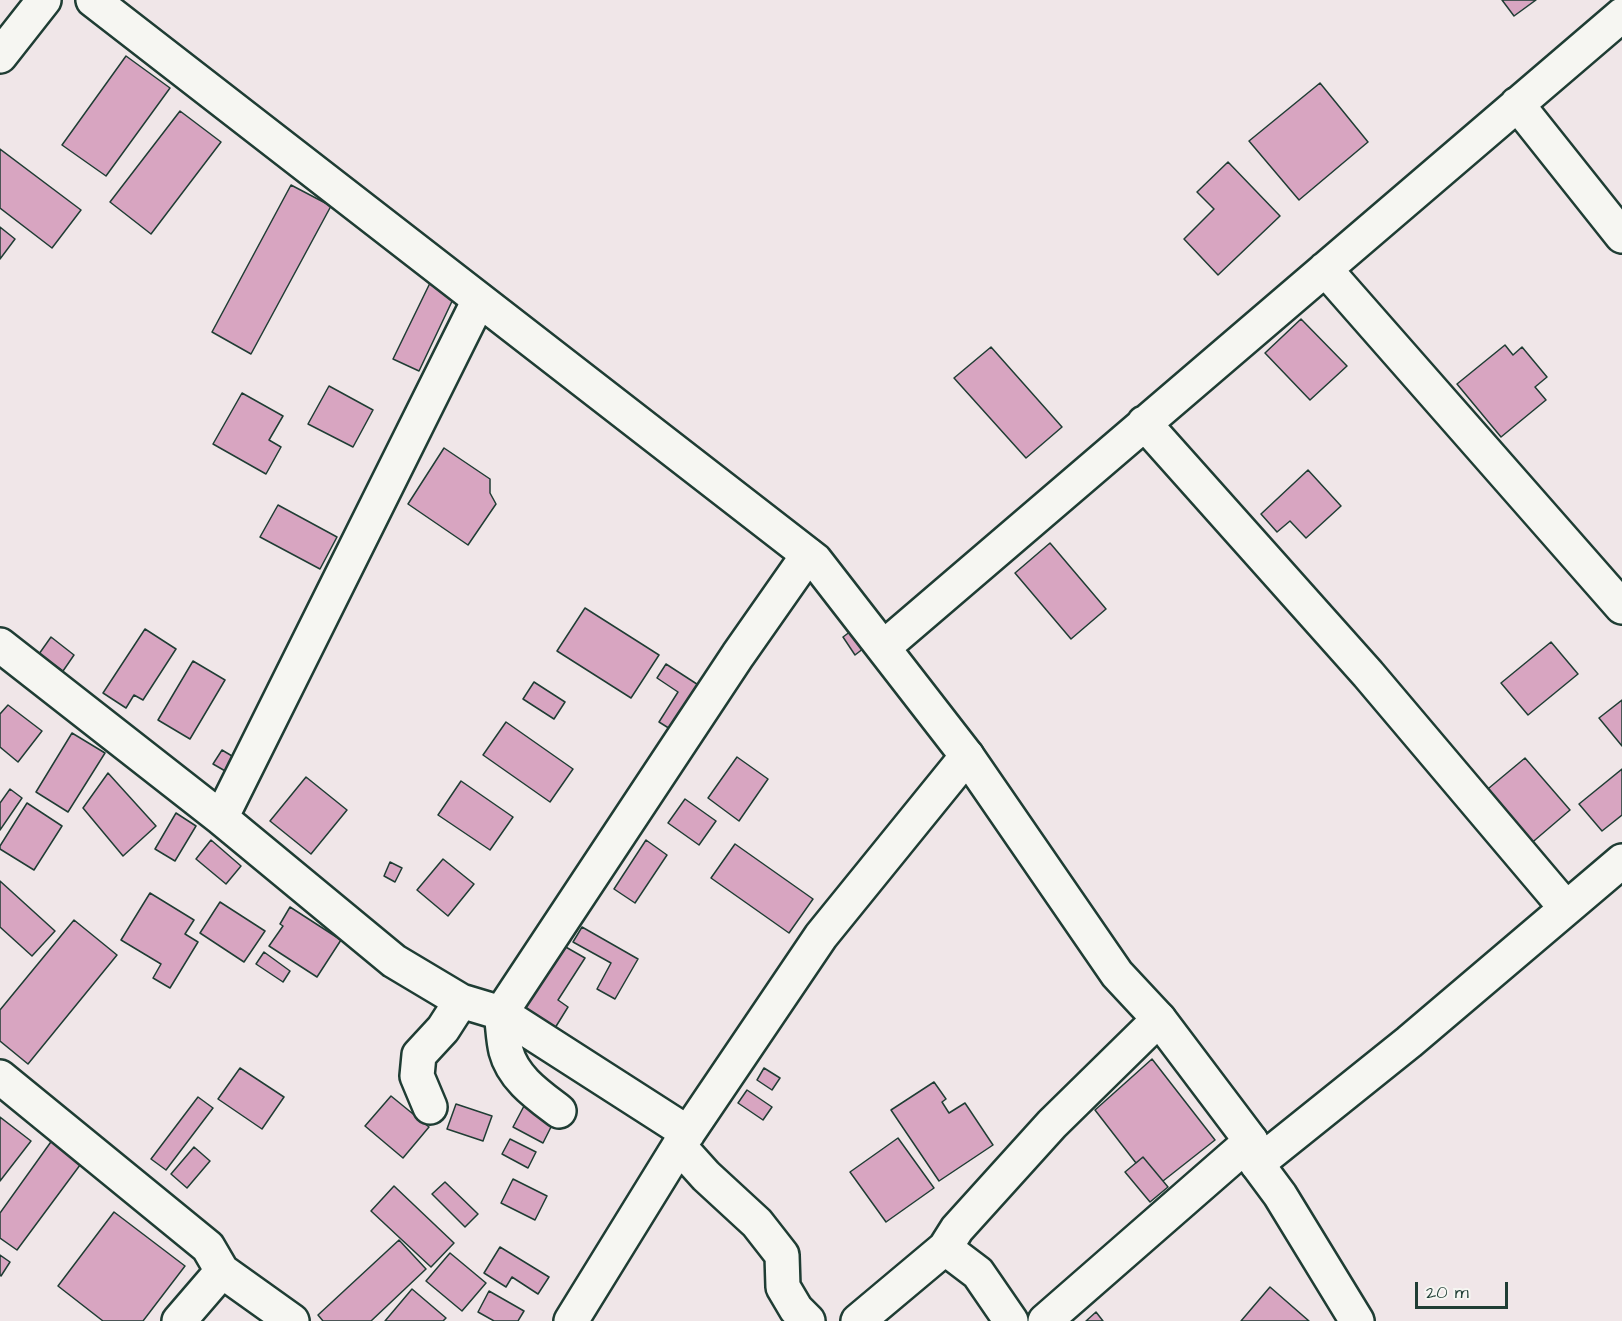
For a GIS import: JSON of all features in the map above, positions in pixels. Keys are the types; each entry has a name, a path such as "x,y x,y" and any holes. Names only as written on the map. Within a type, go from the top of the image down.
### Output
{"street":[{"path":"0,56 44,0"},
{"path":"93,0 814,560 967,756 1117,974 1159,1019 1254,1153 1357,1321"},
{"path":"884,647 1622,15"},
{"path":"1517,104 1622,236"},
{"path":"1325,269 1622,607"},
{"path":"221,818 479,300"},
{"path":"1144,423 1368,674 1566,908"},
{"path":"559,1111 531,1090 513,1067 506,1052 501,1012 738,655 808,555"},
{"path":"0,645 221,818 394,961 461,1001 501,1012 683,1140 706,1176 757,1223 783,1255 783,1287 796,1309 808,1321"},
{"path":"571,1321 683,1140 821,936 967,756"},
{"path":"1045,1321 1254,1153 1409,1042 1622,861"},
{"path":"430,1107 417,1076 419,1055 443,1029 461,1001"},
{"path":"858,1321 945,1248 957,1229 1052,1124 1159,1019"},
{"path":"0,1077 208,1247 222,1270 292,1321"},
{"path":"945,1248 978,1273 1011,1321"},
{"path":"179,1321 222,1270"}],"building":[{"path":"1502,0 1536,0 1514,16"},
{"path":"126,56 170,88 106,176 62,145"},
{"path":"1320,83 1368,142 1299,200 1249,141"},
{"path":"180,111 221,142 151,234 110,202"},
{"path":"0,149 81,210 52,248 0,208"},
{"path":"1228,162 1280,216 1218,275 1184,239 1214,209 1197,192"},
{"path":"291,185 331,206 251,354 212,332"},
{"path":"0,227 15,239 0,259"},
{"path":"430,283 455,295 419,371 393,359"},
{"path":"1301,319 1347,366 1310,400 1265,353"},
{"path":"1505,345 1513,355 1522,347 1547,377 1535,387 1546,400 1501,437 1457,384"},
{"path":"991,347 1062,427 1026,458 954,378"},
{"path":"329,386 373,410 353,447 308,424"},
{"path":"242,393 283,416 269,440 281,447 266,474 213,444"},
{"path":"444,448 490,479 490,493 496,504 468,545 408,504"},
{"path":"1308,470 1341,506 1306,538 1290,521 1277,532 1261,514"},
{"path":"278,505 337,537 320,569 260,537"},
{"path":"1050,543 1106,609 1071,639 1015,573"},
{"path":"585,608 659,655 631,698 557,651"},
{"path":"855,628 868,645 855,655 843,637"},
{"path":"145,629 176,649 143,700 134,695 126,708 103,693"},
{"path":"51,637 74,655 63,671 39,654"},
{"path":"1551,642 1578,674 1528,715 1501,683"},
{"path":"193,661 225,680 190,739 158,720"},
{"path":"666,664 703,688 675,732 659,722 678,692 657,678"},
{"path":"534,682 565,702 554,719 523,699"},
{"path":"1622,700 1622,746 1599,718"},
{"path":"8,705 42,731 18,762 0,747 0,714"},
{"path":"506,722 573,769 550,802 483,755"},
{"path":"72,733 105,753 68,812 36,792"},
{"path":"222,750 242,762 234,776 213,764"},
{"path":"737,757 768,779 739,821 708,798"},
{"path":"1525,758 1570,810 1528,846 1483,793"},
{"path":"1622,769 1622,815 1602,831 1579,804"},
{"path":"108,773 156,826 123,856 83,808"},
{"path":"306,777 347,810 311,854 270,821"},
{"path":"461,781 513,817 490,850 438,815"},
{"path":"10,789 22,798 0,830 0,803"},
{"path":"685,799 716,821 699,845 668,823"},
{"path":"27,803 62,826 34,870 0,849"},
{"path":"176,813 196,826 175,861 155,849"},
{"path":"211,840 241,866 226,884 196,859"},
{"path":"646,840 667,855 635,903 614,889"},
{"path":"735,844 813,899 789,933 711,878"},
{"path":"443,859 474,884 448,916 417,890"},
{"path":"390,862 402,868 395,882 384,876"},
{"path":"0,881 55,931 32,956 0,927"},
{"path":"150,893 194,920 185,934 198,942 170,988 153,978 161,964 121,940"},
{"path":"220,902 265,931 244,962 200,933"},
{"path":"290,907 341,940 317,977 269,946 283,926 280,924"},
{"path":"74,920 117,955 28,1064 0,1041 0,1010"},
{"path":"582,927 638,959 615,999 597,989 611,963 573,942"},
{"path":"564,946 585,958 558,1000 568,1007 555,1028 524,1009"},
{"path":"264,952 290,971 283,982 256,964"},
{"path":"1152,1059 1215,1140 1163,1181 1143,1157 1136,1163 1095,1110"},
{"path":"240,1068 284,1097 262,1129 218,1099"},
{"path":"764,1068 780,1078 772,1090 757,1080"},
{"path":"934,1082 946,1099 942,1102 949,1113 965,1103 993,1145 939,1181 891,1110"},
{"path":"747,1090 772,1107 763,1120 738,1103"},
{"path":"391,1096 429,1127 403,1158 365,1126"},
{"path":"198,1097 213,1108 166,1170 151,1159"},
{"path":"456,1104 492,1116 483,1141 447,1129"},
{"path":"524,1106 554,1121 543,1143 513,1127"},
{"path":"0,1117 31,1141 0,1181"},
{"path":"898,1138 934,1188 886,1222 850,1172"},
{"path":"53,1139 83,1161 17,1250 0,1238 0,1213"},
{"path":"510,1139 536,1152 528,1168 502,1154"},
{"path":"194,1147 210,1161 187,1188 171,1174"},
{"path":"1143,1157 1168,1187 1150,1202 1125,1172"},
{"path":"513,1179 547,1196 535,1220 501,1203"},
{"path":"445,1182 478,1214 465,1227 432,1194"},
{"path":"394,1186 454,1243 431,1267 371,1211"},
{"path":"114,1212 185,1266 143,1321 103,1321 58,1286"},
{"path":"399,1240 426,1269 371,1321 323,1321 318,1315"},
{"path":"500,1247 549,1277 538,1294 512,1277 506,1287 484,1273"},
{"path":"450,1253 486,1283 462,1311 426,1281"},
{"path":"0,1255 10,1262 1,1276 0,1275"},
{"path":"1270,1287 1309,1321 1241,1321"},
{"path":"412,1289 446,1318 443,1321 385,1321"},
{"path":"489,1291 524,1311 518,1321 494,1321 478,1312"},
{"path":"1096,1312 1103,1321 1086,1321"}]}
